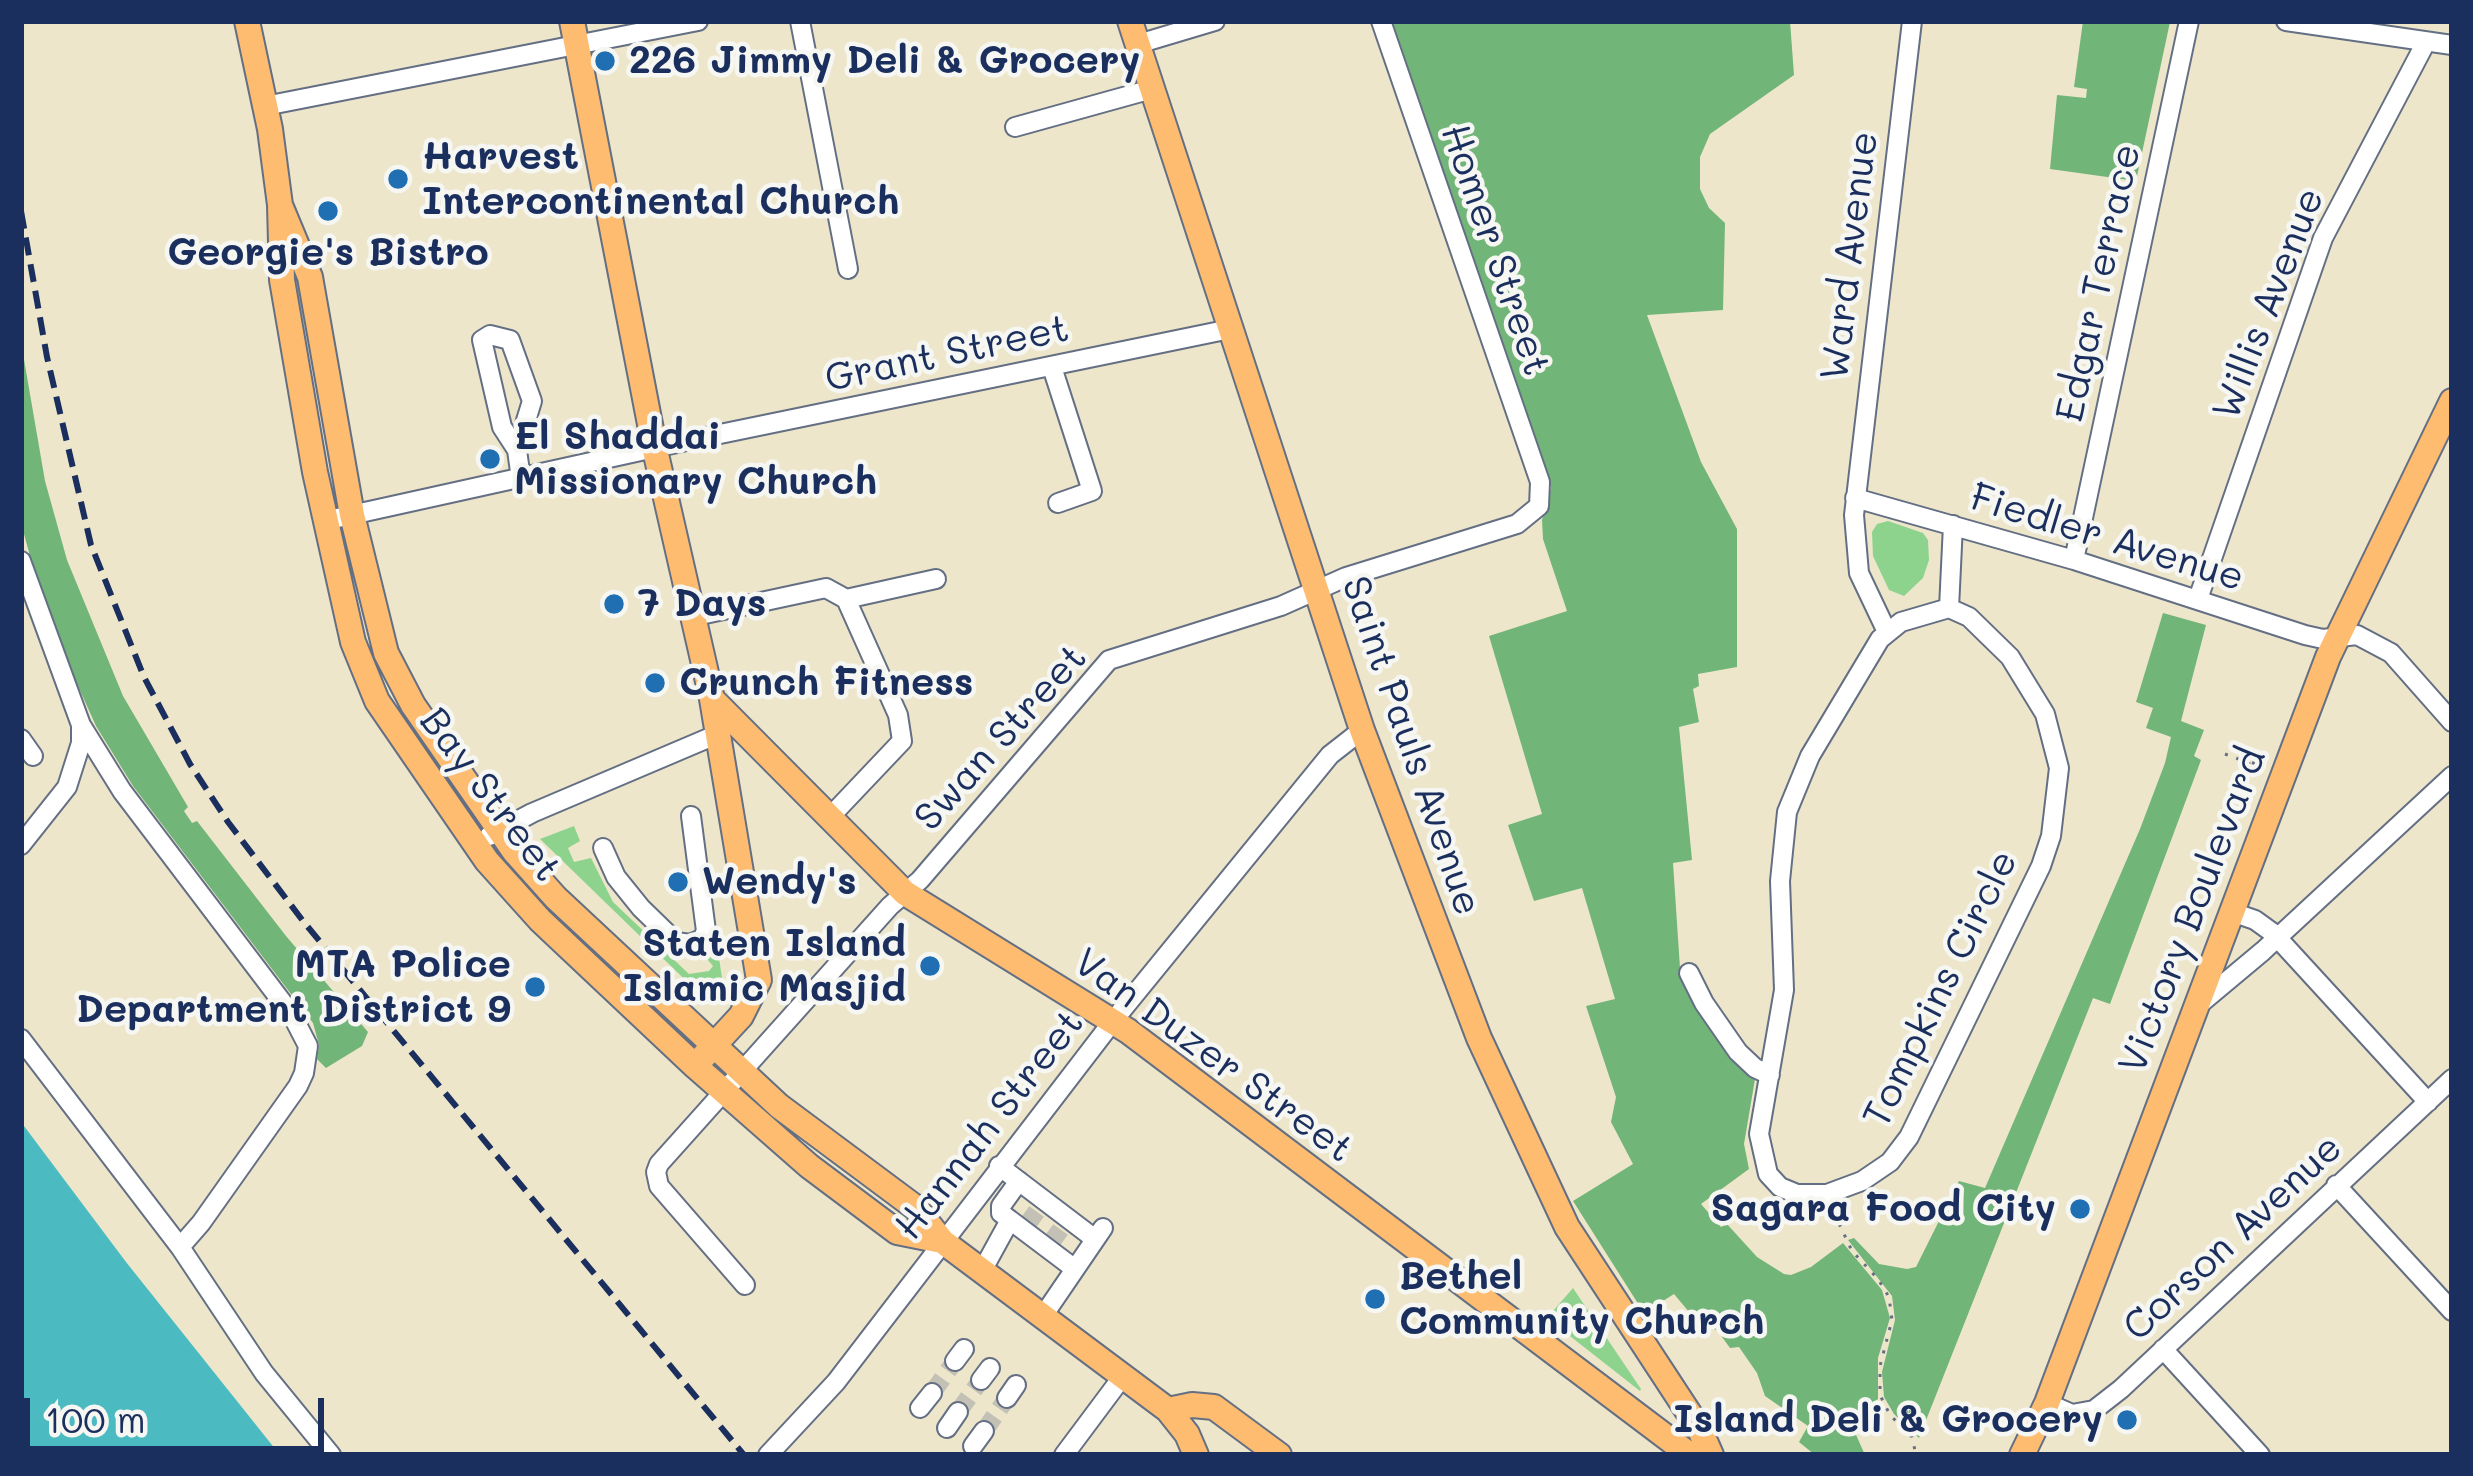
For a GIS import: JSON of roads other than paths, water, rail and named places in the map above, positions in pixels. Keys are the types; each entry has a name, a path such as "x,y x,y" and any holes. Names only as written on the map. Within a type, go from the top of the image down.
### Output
{"main road":[{"name":"Bay Street","path":"247,21 265,106 280,205 282,280 324,521 353,642 371,689 474,843 539,920 809,1166 897,1232 942,1241"},
{"name":"Van Duzer Street","path":"574,33 655,450 712,699 759,980 741,1016 694,1066"},
{"name":"Saint Pauls Avenue","path":"1134,33 1362,730 1478,1038 1553,1201 1700,1430 1711,1455"},
{"name":"Bay Street","path":"280,205 310,277 352,515 376,617 396,676 500,830 544,886 743,1074 821,1139 916,1208 942,1241 1168,1411 1187,1434 1196,1455"},
{"name":"Victory Boulevard","path":"2022,1455 2047,1403 2339,635 2452,401"},
{"name":"Van Duzer Street","path":"712,699 905,893 1113,1021 1690,1455"},
{"path":"1168,1411 1192,1405 1214,1407 1279,1455"}],"street":[{"path":"265,106 574,33 698,21"},
{"path":"800,21 848,269"},
{"path":"1134,33 1215,21"},
{"name":"Homer Street","path":"1381,21 1540,482 1541,502"},
{"name":"Ward Avenue","path":"1855,498 1912,21"},
{"name":"Edgar Terrace","path":"2074,560 2189,21"},
{"path":"2286,21 2452,45"},
{"name":"Willis Avenue","path":"2198,599 2317,252 2426,42"},
{"path":"1016,128 1152,88"},
{"name":"Grant Street","path":"324,521 1230,329"},
{"path":"517,450 502,427 482,340 490,335 510,340 532,401 517,450 520,479"},
{"path":"1052,367 1092,491 1058,503"},
{"path":"1855,498 1856,562 1887,632 1912,617 1949,608 1953,525"},
{"name":"Fiedler Avenue","path":"1855,498 2074,560 2311,637 2357,635 2380,645 2452,722"},
{"name":"Swan Street","path":"745,1285 656,1179 656,1172 1109,660 1517,524 1533,515 1541,502"},
{"path":"21,561 81,725 122,791 292,1015 308,1046 298,1086 180,1247"},
{"path":"846,599 936,579"},
{"path":"691,617 826,588 846,599 898,715 902,741 828,819"},
{"name":"Tompkins Circle","path":"1887,632 1810,756 1787,812 1780,881 1784,990 1759,1124 1768,1174 1780,1187 1797,1194 1827,1194 1850,1186 1896,1155 1918,1121 2041,866 2059,795 2050,727 2010,657 1969,617 1949,608"},
{"path":"21,845 68,787 77,765 81,725"},
{"name":"Hannah Street","path":"768,1455 836,1382 1113,1021 1330,755 1362,730"},
{"path":"474,843 718,734"},
{"path":"21,739 33,756"},
{"path":"2193,1010 2452,776"},
{"path":"602,848 616,878 641,908 676,942 690,944 702,939 706,931 691,816"},
{"path":"2232,912 2264,926 2428,1102"},
{"path":"1689,973 1738,1052 1769,1075"},
{"path":"21,1039 180,1247 264,1373 331,1455"},
{"name":"Corson Avenue","path":"2047,1403 2072,1414 2093,1410 2452,1079"},
{"path":"999,1166 1065,1222 1099,1234 1042,1316"},
{"path":"1019,1181 1000,1206 1001,1213 1075,1269"},
{"path":"2336,1185 2452,1311"},
{"path":"982,1271 1020,1226"},
{"path":"2163,1349 2260,1455"},
{"path":"1064,1455 1123,1376"}],"water":[{"path":"21,1122 126,1262 280,1455 21,1455"}],"tunnel":[{"path":"1026,1226 1039,1208"},
{"path":"1050,1244 1063,1226"},
{"path":"932,1393 955,1361"},
{"path":"958,1412 981,1380"},
{"path":"984,1431 1007,1398"}],"railway":[{"path":"21,211 47,357 91,545 144,677 190,764 303,921 744,1455"}],"place":[{"name":"226 Jimmy Deli & Grocery","path":"605,61"},
{"name":"Harvest Intercontinental Church","path":"398,179"},
{"name":"Georgie's Bistro","path":"328,211"},
{"name":"El Shaddai Missionary Church","path":"490,459"},
{"name":"7 Days","path":"614,604"},
{"name":"Crunch Fitness","path":"655,683"},
{"name":"Wendy's","path":"678,882"},
{"name":"Staten Island Islamic Masjid","path":"930,966"},
{"name":"MTA Police Department District 9","path":"535,987"},
{"name":"Sagara Food City","path":"2080,1209"},
{"name":"Bethel Community Church","path":"1375,1299"},
{"name":"Island Deli & Grocery","path":"2127,1420"}]}
